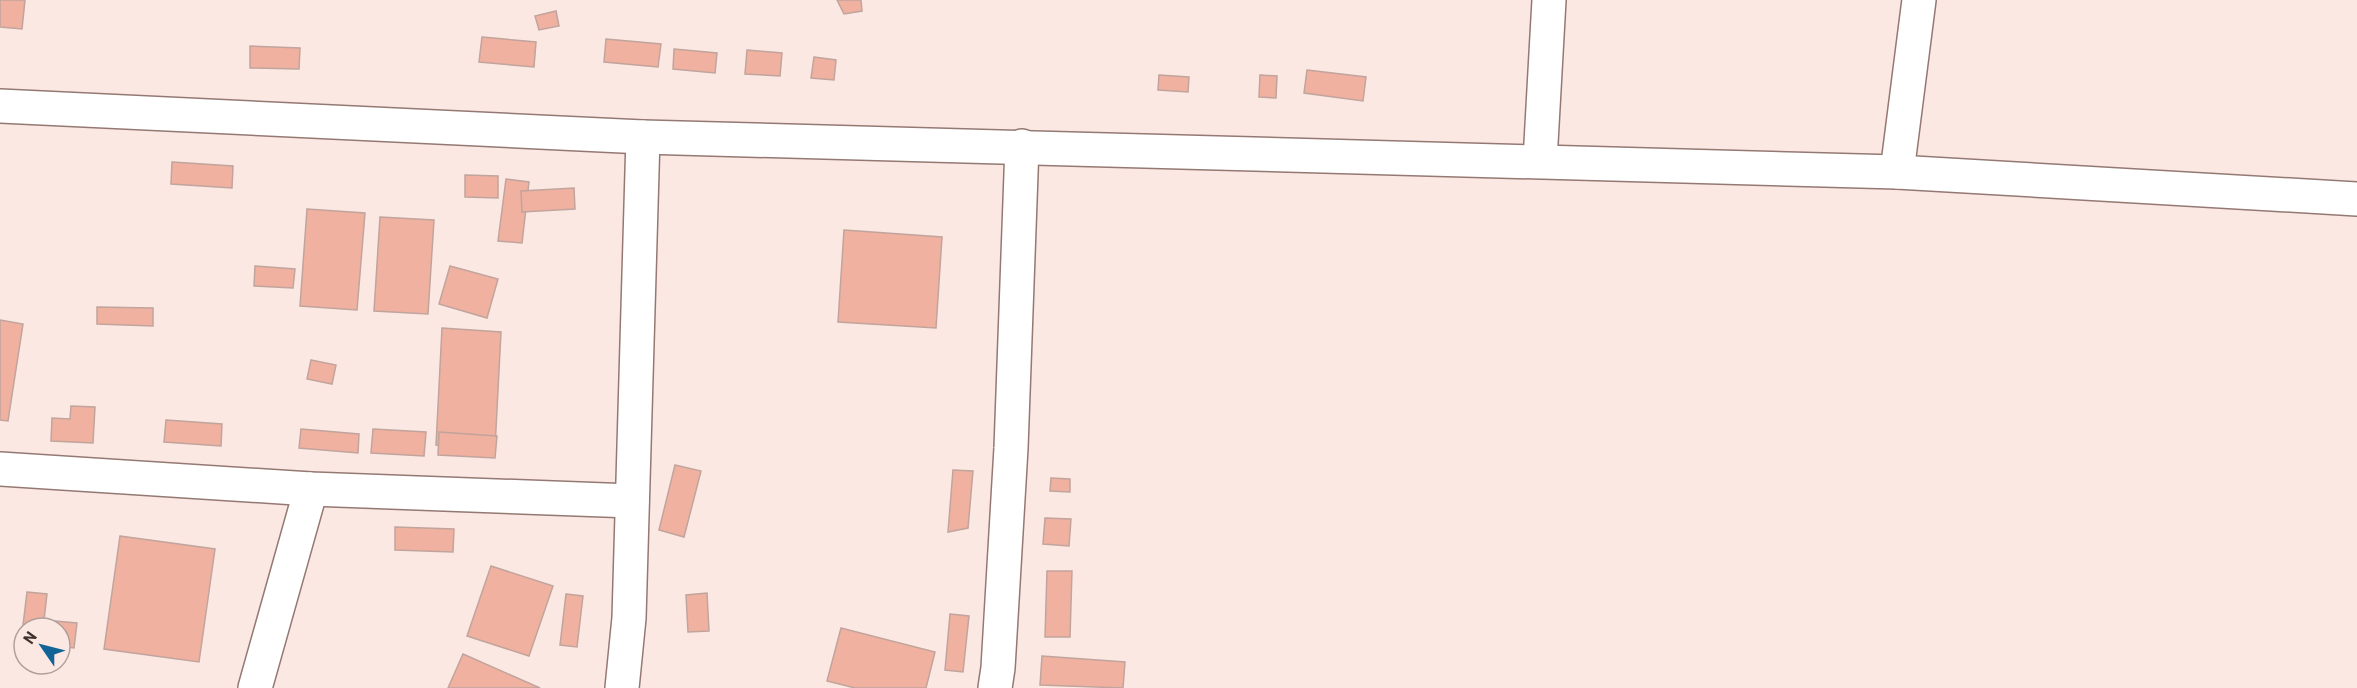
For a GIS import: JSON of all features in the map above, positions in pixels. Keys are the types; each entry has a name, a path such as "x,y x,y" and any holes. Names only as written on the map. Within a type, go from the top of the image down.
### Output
{"street":[{"path":"1540,161 1549,0"},
{"path":"1897,172 1918,0"},
{"path":"0,106 643,137 1897,172 2357,199"},
{"path":"622,688 629,618 643,137"},
{"path":"995,688 999,668 1011,448 1022,146"},
{"path":"0,469 311,489 632,501"},
{"path":"255,688 311,489"}],"building":[{"path":"0,0 25,0 22,29 0,27"},
{"path":"837,0 861,0 862,11 844,14"},
{"path":"556,11 559,26 539,30 535,16"},
{"path":"482,37 536,42 534,67 479,62"},
{"path":"606,39 661,44 658,67 604,62"},
{"path":"250,46 300,48 299,69 250,68"},
{"path":"674,49 717,53 715,73 673,69"},
{"path":"747,50 782,53 780,76 745,74"},
{"path":"814,57 836,60 834,80 811,78"},
{"path":"1307,70 1366,77 1363,101 1304,93"},
{"path":"1159,75 1189,77 1188,92 1158,90"},
{"path":"1260,75 1277,76 1276,98 1259,97"},
{"path":"172,162 233,166 232,188 171,184"},
{"path":"465,175 498,176 498,198 465,197"},
{"path":"506,179 529,182 522,243 498,241"},
{"path":"574,188 575,209 522,212 521,191"},
{"path":"307,209 365,213 357,310 300,306"},
{"path":"380,217 434,220 428,314 374,311"},
{"path":"844,230 942,237 936,328 838,322"},
{"path":"255,266 295,269 293,288 254,286"},
{"path":"450,266 498,279 487,318 439,304"},
{"path":"97,307 153,308 153,326 97,324"},
{"path":"0,320 23,324 8,421 0,420"},
{"path":"442,328 501,332 495,448 436,445"},
{"path":"311,360 336,365 332,384 307,379"},
{"path":"71,406 95,407 93,443 51,441 52,418 70,419"},
{"path":"166,420 222,424 221,446 164,442"},
{"path":"301,429 359,434 358,453 299,448"},
{"path":"373,429 426,432 424,456 371,453"},
{"path":"439,432 497,436 495,458 438,455"},
{"path":"675,465 701,471 684,537 659,530"},
{"path":"953,470 973,471 968,528 948,532"},
{"path":"1051,478 1070,479 1070,492 1050,491"},
{"path":"1045,518 1071,519 1069,546 1043,544"},
{"path":"395,527 454,529 453,552 395,550"},
{"path":"120,536 215,549 199,662 104,649"},
{"path":"491,566 553,586 529,656 467,636"},
{"path":"1047,571 1072,571 1070,637 1045,637"},
{"path":"27,592 47,594 44,616 24,616"},
{"path":"707,593 709,631 688,632 686,595"},
{"path":"566,594 583,596 577,647 560,645"},
{"path":"950,614 969,616 963,672 945,670"},
{"path":"72,623 77,623 74,648 72,648"},
{"path":"841,628 935,652 926,688 855,688 827,681"},
{"path":"463,654 540,688 448,688"},
{"path":"1042,656 1125,662 1123,688 1040,685"}]}
